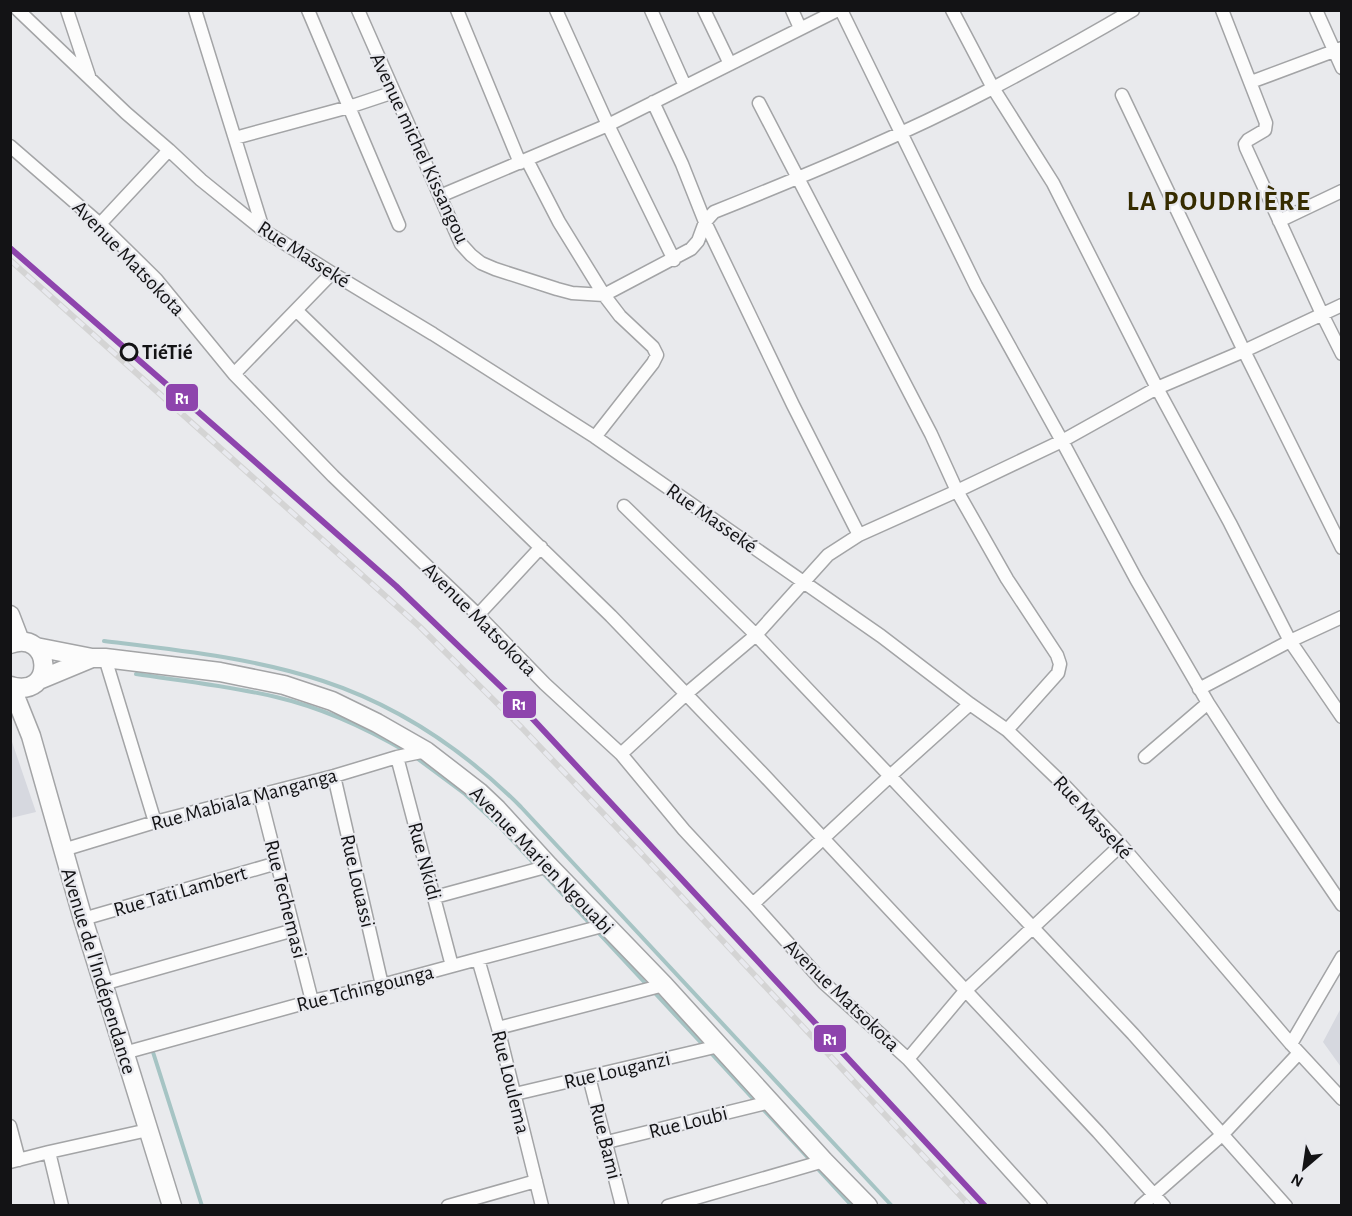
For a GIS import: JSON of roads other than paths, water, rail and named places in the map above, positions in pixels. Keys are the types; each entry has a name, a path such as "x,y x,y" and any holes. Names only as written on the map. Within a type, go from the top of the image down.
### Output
{"street":[{"path":"10,15 17,10"},
{"name":"Rue Masseké","path":"17,10 126,113 201,180 263,230 595,437 881,636 1007,730 1121,845 1341,1099"},
{"path":"67,10 90,80"},
{"path":"195,10 263,230"},
{"path":"308,10 399,225"},
{"name":"Avenue michel Kissangou","path":"358,10 461,244 471,255 495,269 572,293 604,296"},
{"path":"457,10 523,162 604,296 620,316 652,347 657,356 595,437"},
{"path":"556,10 608,125 674,260"},
{"path":"651,10 685,86"},
{"path":"704,10 730,64"},
{"path":"792,10 800,28"},
{"path":"440,196 608,125 839,10 976,286 1136,579 1208,703 1341,905"},
{"path":"952,10 993,88 1053,183 1157,388 1290,641 1341,717"},
{"path":"604,296 691,249 698,241 705,222 714,212 797,179 901,133 993,88 1133,10"},
{"path":"1222,10 1267,127 1248,141 1245,144 1246,148 1341,354"},
{"path":"1316,10 1338,49 1341,68"},
{"path":"1251,82 1338,49"},
{"path":"235,138 349,107 394,92"},
{"path":"1122,95 1341,548"},
{"path":"653,102 682,164 705,222 793,405 859,535"},
{"path":"759,103 931,434 957,491 1007,579 1057,654 1060,664 1058,673 1007,730"},
{"name":"Avenue Matsokota","path":"10,146 100,224 156,279 234,374 333,476 478,615 545,684 621,754 684,830 824,983 908,1059 1041,1206"},
{"path":"100,224 169,150"},
{"path":"1279,221 1341,191"},
{"path":"234,374 332,273"},
{"path":"621,754 686,694 756,635 828,555 859,535 1062,441 1157,388 1244,351 1341,305"},
{"path":"297,311 611,616 1098,1132 1164,1206"},
{"path":"624,506 756,635 890,776 1133,1034 1286,1206"},
{"path":"478,615 541,548"},
{"path":"10,615 22,644"},
{"path":"1199,688 1341,617"},
{"name":"Avenue Marien Ngouabi","path":"22,644 99,658 220,672 284,685 332,701 426,751 485,798 868,1206"},
{"name":"Avenue de l'Indépendance","path":"22,644 44,659 43,674 36,682 31,736"},
{"path":"99,658 154,822"},
{"name":"Avenue Marien Ngouabi","path":"11,686 27,688 36,682 99,658"},
{"name":"Avenue de l'Indépendance","path":"11,686 31,736 83,919 172,1206"},
{"path":"1145,757 1208,703"},
{"path":"753,904 970,704"},
{"name":"Rue Mabiala Manganga","path":"63,850 154,822 426,751"},
{"name":"Rue Nkidi","path":"397,757 452,966"},
{"name":"Rue Louassi","path":"334,776 382,986"},
{"name":"Rue Techemasi","path":"260,795 312,1001"},
{"path":"908,1059 965,991 1121,845"},
{"name":"Rue Tati Lambert","path":"83,919 277,863"},
{"path":"435,897 549,866"},
{"name":"Rue Tchingounga","path":"124,1053 312,1001 382,986 606,925"},
{"path":"103,984 294,930"},
{"path":"1141,1206 1223,1134 1295,1048 1341,957"},
{"name":"Rue Loulema","path":"478,958 498,1028 542,1206"},
{"path":"498,1028 663,985"},
{"name":"Rue Louganzi","path":"515,1094 719,1046"},
{"name":"Rue Bami","path":"590,1077 622,1206"},
{"name":"Rue Loubi","path":"607,1142 770,1102"},
{"path":"10,1126 15,1161 148,1130"},
{"path":"48,1152 62,1206"},
{"path":"668,1206 824,1161"},
{"path":"448,1206 536,1181"}],"waterway":[{"path":"104,641 243,661 323,681 378,703 430,732 454,749 521,807 892,1206"},
{"path":"136,674 241,690 311,707 344,720 407,752"},
{"path":"414,756 465,794 499,826 647,985"},
{"path":"653,991 705,1047"},
{"path":"152,1049 202,1206"},
{"path":"710,1052 756,1102"},
{"path":"761,1107 811,1161"},
{"path":"816,1167 852,1206"}],"railway":[{"path":"10,260 419,626 522,728 639,851 970,1206"}],"place":[{"name":"TiéTié","path":"129,352"}],"district":[{"name":"LA POUDRIÈRE","path":"1219,201"}]}
